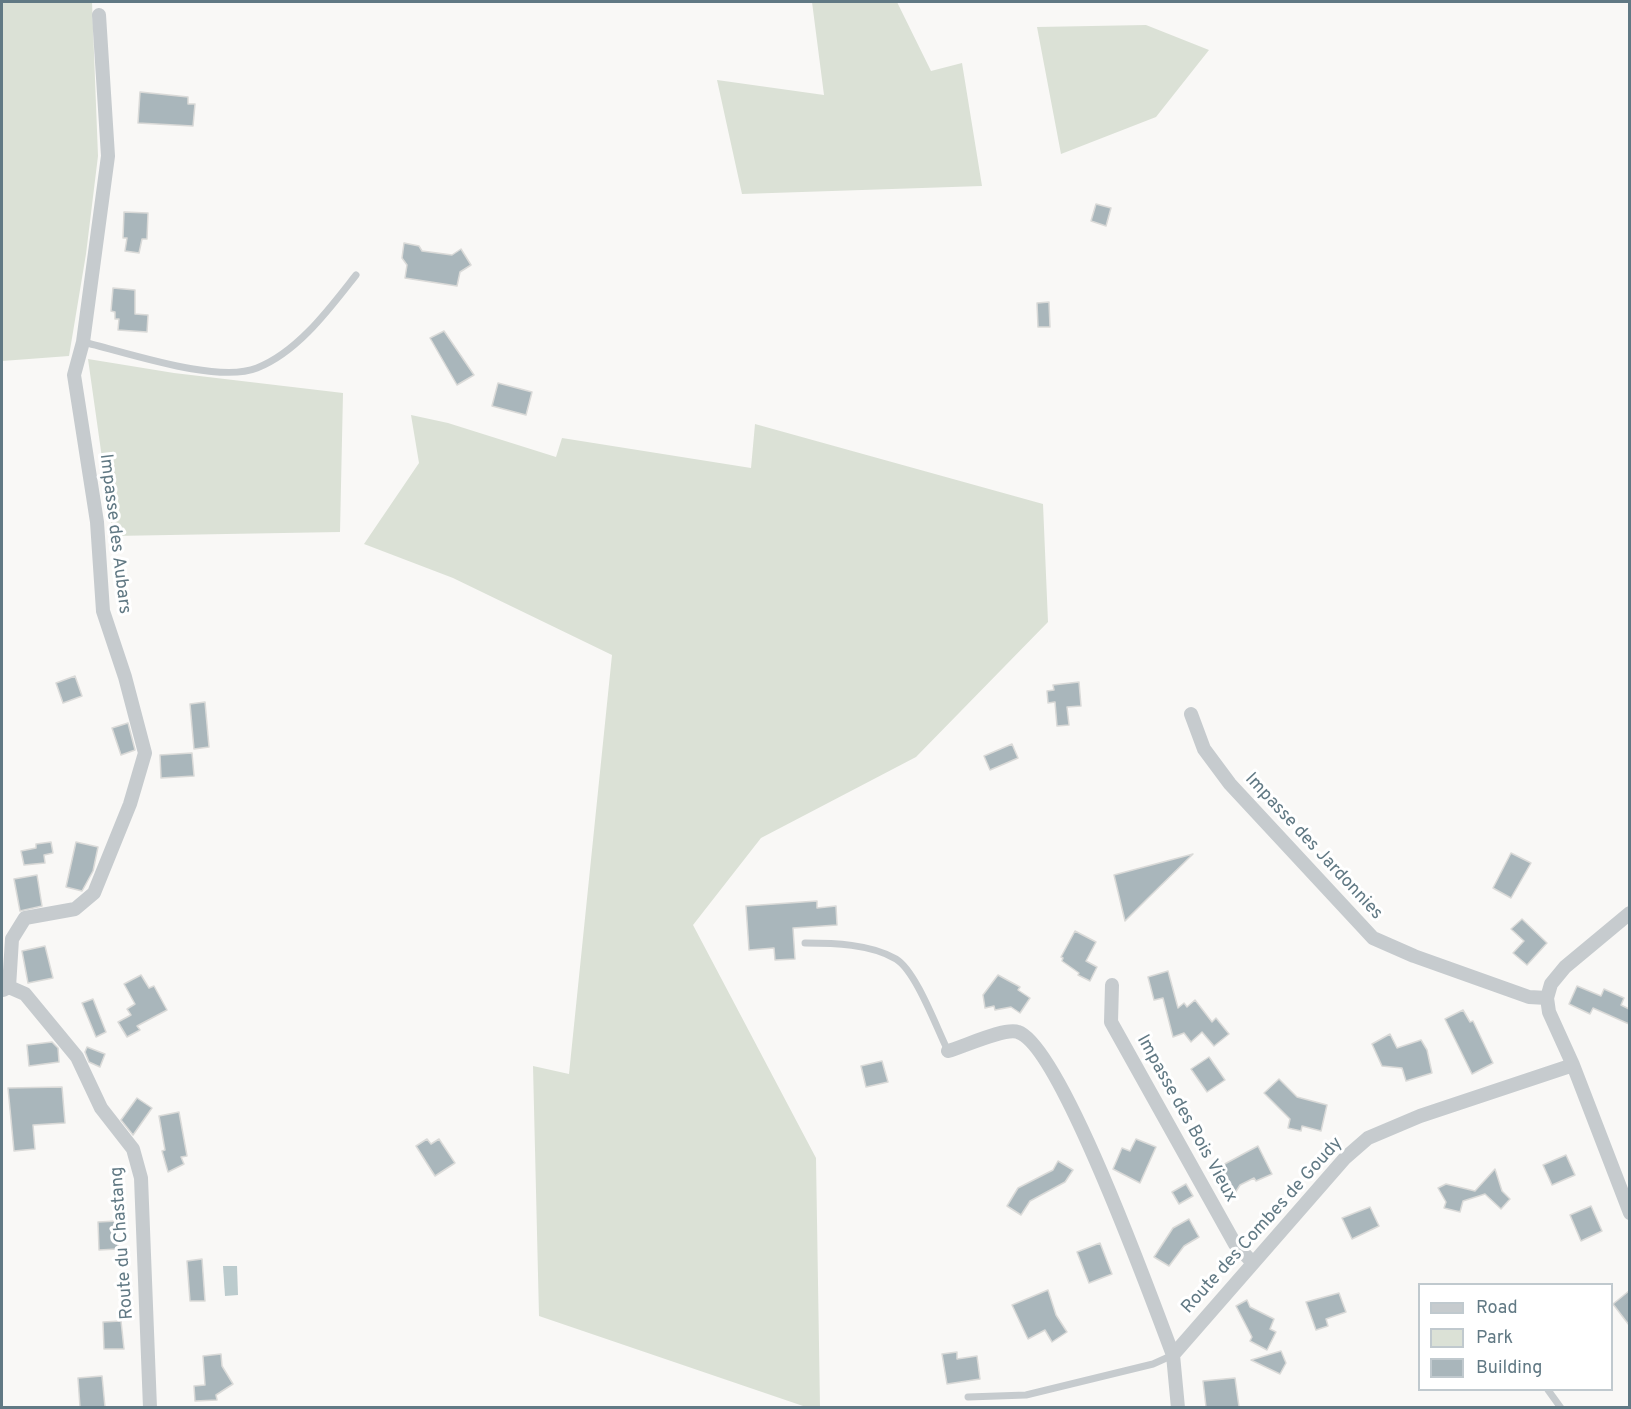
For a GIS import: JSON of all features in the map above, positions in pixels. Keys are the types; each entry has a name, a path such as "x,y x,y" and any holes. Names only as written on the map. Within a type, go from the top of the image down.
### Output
{"street":[{"name":"Impasse des Aubars","path":"5,989 12,939 26,918 75,909 94,893 130,804 145,753 125,677 103,611 98,522 74,375 83,342 108,156 99,15"},
{"name":"Impasse des Jardonnies","path":"1191,714 1204,749 1230,784 1373,938 1414,956 1529,997 1547,998"},
{"path":"1629,913 1565,967 1551,984 1547,998 1549,1011 1573,1065 1629,1213"},
{"name":"Impasse des Bois Vieux","path":"1112,985 1111,1022 1235,1244 1253,1263"},
{"name":"Route du Chastang","path":"5,989 26,994 77,1057 101,1108 133,1149 141,1178 150,1407"},
{"path":"948,1051 1007,1031 1018,1032 1034,1044 1076,1114 1112,1196 1173,1355 1178,1407"},
{"name":"Route des Combes de Goudy","path":"1173,1355 1345,1158 1368,1138 1420,1116 1573,1065"}],"lane":[{"path":"83,342 217,374 256,369 292,345 316,325 356,275"},
{"path":"805,943 847,943 897,959 916,982 948,1051"},
{"path":"968,1398 1026,1395 1153,1364 1173,1355"},
{"path":"1549,1391 1561,1407"}],"green space":[{"path":"2,2 92,2 98,156 86,254 69,356 2,361"},
{"path":"812,2 897,2 931,71 962,63 982,186 742,194 717,80 824,95"},
{"path":"1146,25 1209,50 1156,117 1061,154 1037,27"},
{"path":"88,359 174,373 343,393 340,532 113,536"},
{"path":"411,415 448,423 556,457 562,438 751,468 755,424 1043,504 1048,622 916,757 761,838 693,925 816,1158 820,1407 806,1407 539,1316 533,1066 569,1074 612,655 453,578 364,544 419,463"}],"shaded area":[{"path":"223,1266 237,1266 238,1295 225,1296"}],"building":[{"path":"140,92 188,97 188,104 195,104 193,126 138,123"},
{"path":"1096,204 1111,208 1106,226 1091,221"},
{"path":"124,212 148,213 147,239 142,239 139,253 125,251 127,238 123,238"},
{"path":"404,243 419,246 422,251 452,255 461,249 471,265 460,272 457,286 405,278 407,265 402,258"},
{"path":"113,288 135,290 135,314 148,315 147,332 118,330 119,319 115,319 115,312 111,311"},
{"path":"1049,302 1050,327 1038,327 1037,303"},
{"path":"444,331 474,375 457,385 430,338"},
{"path":"498,383 532,392 526,415 492,406"},
{"path":"75,676 82,696 63,703 56,683"},
{"path":"1079,682 1081,706 1067,707 1069,725 1057,726 1055,702 1048,703 1047,691 1054,690 1053,685"},
{"path":"205,702 209,747 194,749 190,704"},
{"path":"128,723 135,750 121,755 112,728"},
{"path":"1012,744 1018,758 990,770 984,756"},
{"path":"192,753 194,776 161,778 160,755"},
{"path":"51,842 53,853 44,855 45,863 24,865 21,851 36,848 36,844"},
{"path":"76,842 98,847 93,871 82,891 66,887"},
{"path":"1511,853 1531,863 1511,898 1493,888"},
{"path":"1193,854 1147,899 1125,921 1114,875"},
{"path":"37,875 42,906 20,911 14,879"},
{"path":"817,901 817,908 836,906 837,925 793,928 795,959 775,960 774,948 749,950 746,906"},
{"path":"1522,919 1547,943 1527,965 1513,953 1524,941 1511,929"},
{"path":"1075,931 1096,942 1086,961 1097,967 1090,981 1078,975 1079,973 1062,961 1061,957"},
{"path":"45,946 53,978 28,983 22,951"},
{"path":"1168,971 1178,1008 1184,1003 1187,1007 1195,1000 1212,1022 1216,1018 1229,1034 1214,1046 1202,1032 1191,1042 1184,1033 1173,1037 1163,998 1154,1000 1148,977"},
{"path":"141,975 149,988 154,986 167,1010 137,1026 140,1030 127,1037 118,1022 131,1015 127,1009 135,1004 124,984"},
{"path":"998,975 1020,987 1018,990 1030,998 1020,1013 1011,1007 995,1010 994,1006 985,1008 983,995"},
{"path":"1577,986 1601,996 1604,989 1624,998 1621,1005 1629,1009 1629,1024 1593,1008 1590,1014 1569,1004"},
{"path":"93,999 106,1032 96,1037 82,1003"},
{"path":"1463,1010 1470,1022 1473,1021 1493,1063 1472,1074 1445,1019"},
{"path":"1390,1034 1397,1048 1421,1040 1427,1050 1432,1073 1406,1081 1402,1068 1382,1066 1372,1044"},
{"path":"52,1042 58,1048 59,1062 29,1066 27,1045"},
{"path":"87,1047 105,1054 100,1067 89,1062 85,1052"},
{"path":"1209,1057 1225,1080 1207,1092 1191,1069"},
{"path":"882,1061 888,1082 866,1087 861,1066"},
{"path":"1279,1079 1297,1097 1327,1105 1321,1131 1302,1126 1301,1131 1288,1128 1290,1119 1264,1093"},
{"path":"62,1087 65,1123 33,1125 35,1149 14,1151 8,1088"},
{"path":"137,1098 152,1108 133,1135 121,1120"},
{"path":"179,1112 187,1156 181,1157 184,1164 168,1172 162,1151 165,1150 159,1116"},
{"path":"427,1139 431,1144 439,1139 455,1163 435,1176 416,1146"},
{"path":"1136,1139 1156,1147 1140,1183 1113,1169 1122,1148 1130,1151"},
{"path":"1258,1146 1272,1174 1256,1181 1254,1178 1240,1185 1235,1193 1221,1166"},
{"path":"1566,1155 1575,1175 1552,1185 1543,1165"},
{"path":"1058,1161 1073,1170 1065,1182 1030,1201 1021,1215 1007,1206 1018,1188 1053,1170"},
{"path":"1495,1169 1502,1191 1510,1199 1501,1209 1485,1194 1463,1201 1460,1212 1444,1208 1446,1202 1438,1188 1446,1184 1475,1191"},
{"path":"1186,1184 1193,1196 1179,1204 1172,1192"},
{"path":"1591,1206 1602,1231 1581,1241 1570,1215"},
{"path":"1370,1207 1379,1226 1352,1239 1342,1218"},
{"path":"1189,1219 1199,1237 1184,1246 1169,1266 1154,1257 1173,1228"},
{"path":"117,1221 118,1249 99,1250 98,1222"},
{"path":"1100,1243 1112,1274 1089,1283 1077,1252"},
{"path":"202,1259 205,1301 190,1301 187,1261"},
{"path":"1048,1290 1056,1315 1067,1332 1052,1342 1045,1330 1028,1339 1012,1305"},
{"path":"1629,1291 1629,1325 1613,1304"},
{"path":"1339,1293 1346,1312 1326,1319 1328,1326 1316,1330 1306,1302"},
{"path":"1247,1300 1250,1307 1274,1319 1270,1329 1276,1332 1267,1350 1250,1341 1252,1337 1236,1306"},
{"path":"121,1321 124,1349 104,1349 103,1322"},
{"path":"1281,1351 1286,1363 1280,1374 1251,1360"},
{"path":"957,1352 957,1359 977,1356 980,1379 947,1384 942,1354"},
{"path":"221,1354 222,1366 233,1384 216,1395 217,1400 195,1401 194,1386 205,1385 203,1356"},
{"path":"102,1376 105,1407 80,1407 78,1378"},
{"path":"1235,1378 1239,1407 1206,1407 1203,1381"}]}
